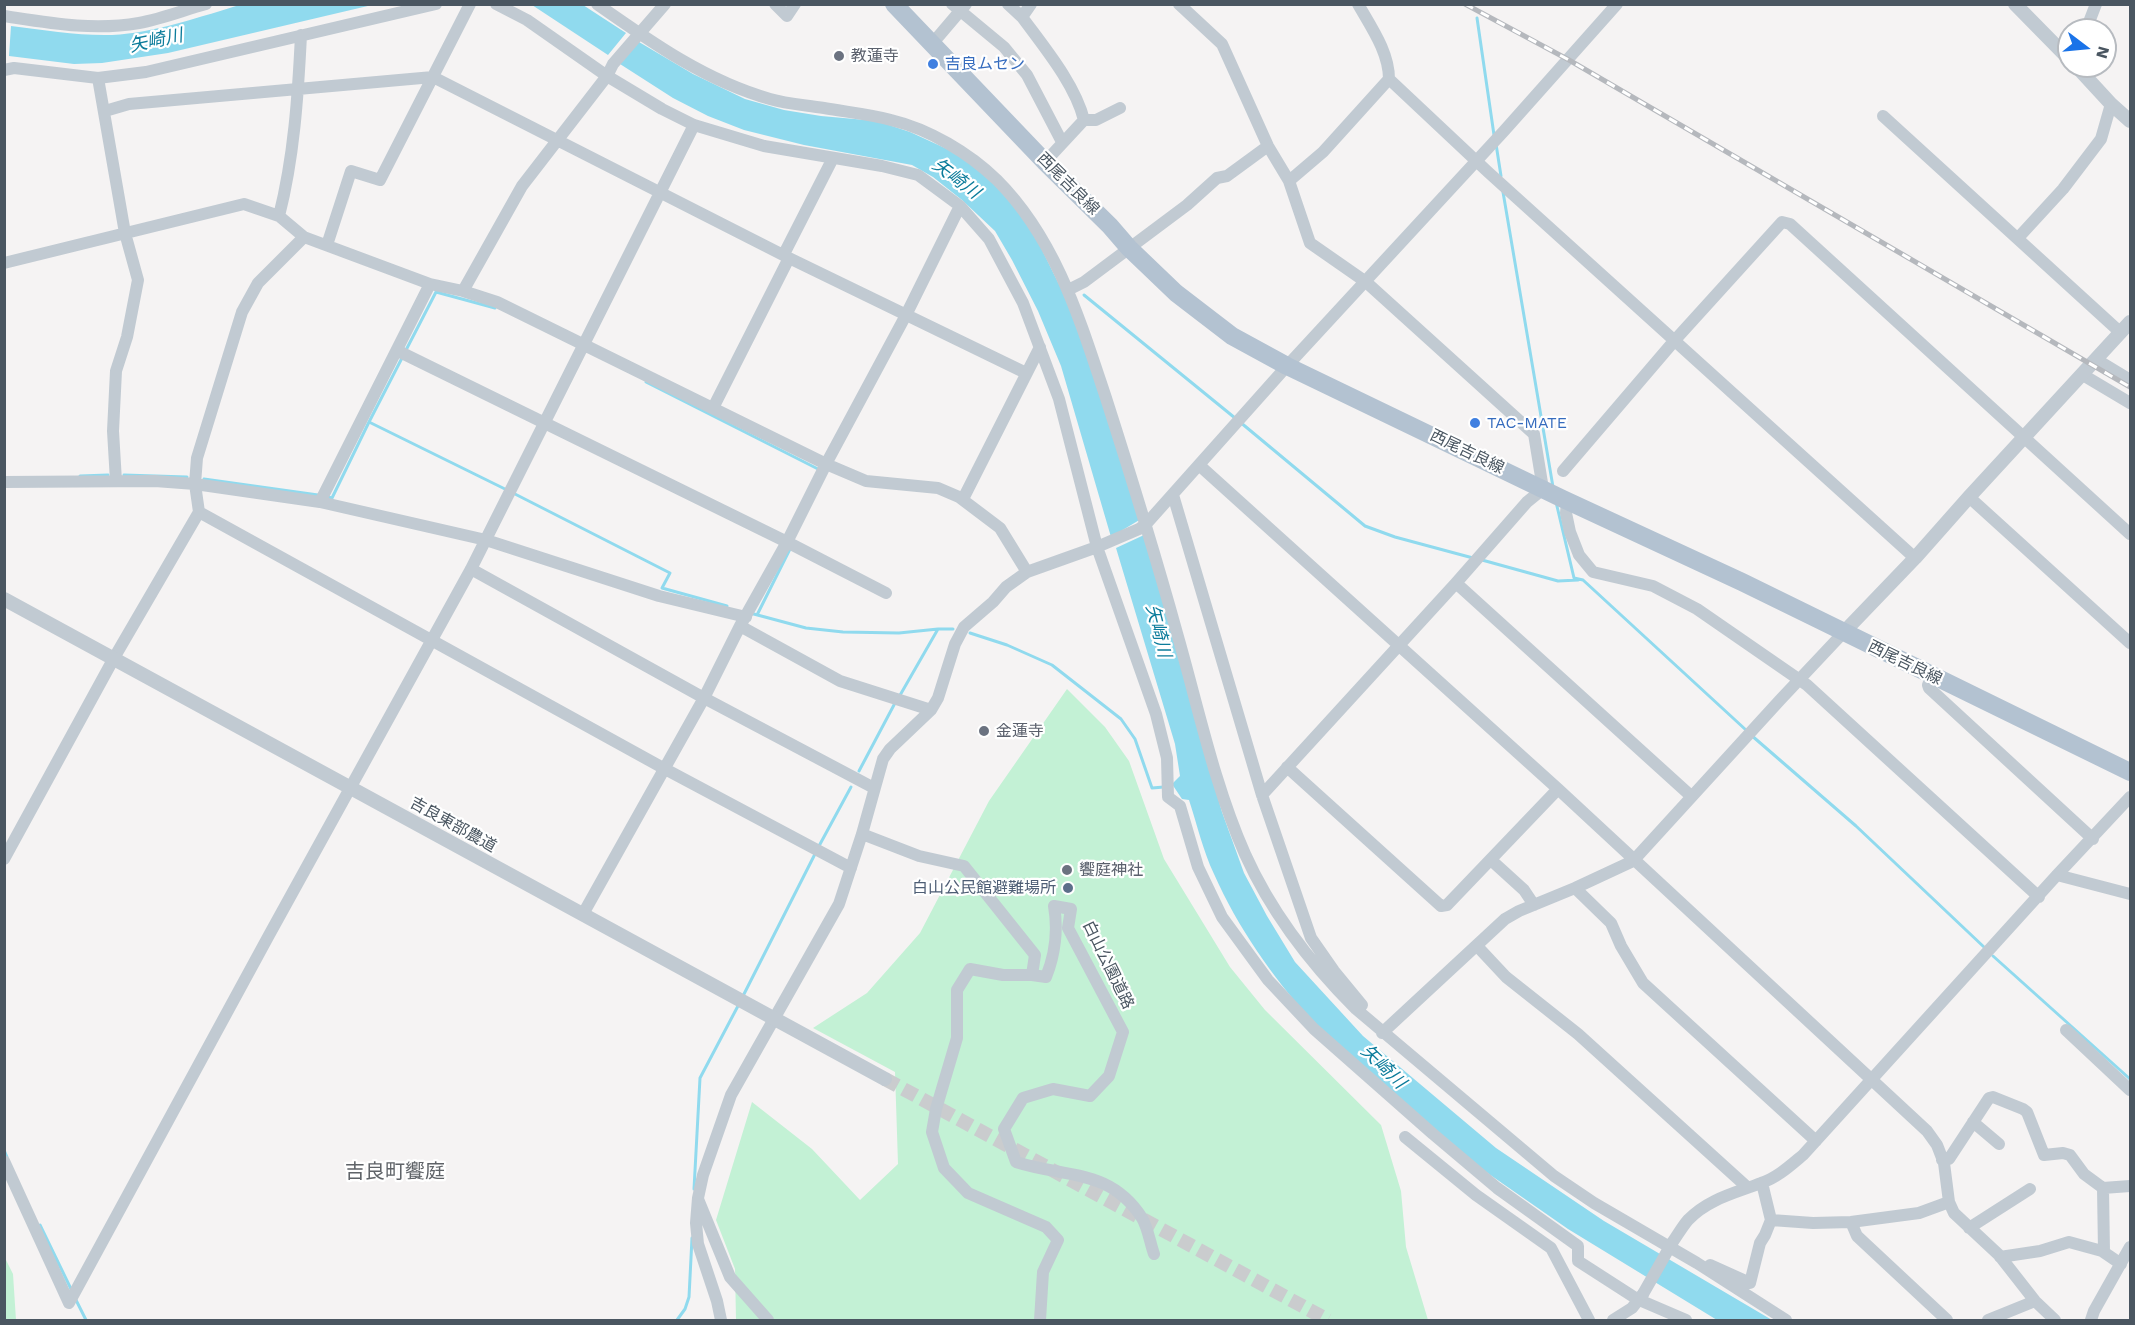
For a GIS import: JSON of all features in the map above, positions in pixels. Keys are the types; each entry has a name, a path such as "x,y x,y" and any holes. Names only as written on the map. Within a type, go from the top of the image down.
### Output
{"main road":[{"name":"西尾吉良線","path":"894,4 1130,248 1176,293 1232,336 1287,366 1565,500 1742,582 2130,772"}],"street":[{"path":"4,16 61,25 112,27 148,21 184,7 206,4"},
{"path":"4,70 14,68 98,78 146,72 436,4"},
{"path":"327,245 351,171 380,180 470,4"},
{"path":"496,4 527,20 606,75 662,109 694,125 764,146 882,166 918,175 960,207 989,239 1023,303 1059,399 1097,547 1156,714 1167,758 1168,797 1180,806 1198,867 1222,917 1268,980 1314,1029 1497,1188 1578,1246 1578,1261 1640,1297 1686,1320"},
{"path":"597,4 636,37 736,88 785,103 894,120 949,144 995,178 1015,199 1043,239 1068,290 1090,352 1223,796 1246,855 1272,904 1290,931 1334,987 1554,1176 1594,1203 1696,1263 1786,1320"},
{"path":"463,291 522,186 613,64 665,4"},
{"path":"775,4 787,16 795,4"},
{"path":"1008,4 1022,17 1058,68 1084,120"},
{"path":"1022,17 1031,4"},
{"path":"1179,4 1222,44 1268,146 1289,181 1310,243 1366,282 1534,434 1543,489 1527,502 1262,795"},
{"path":"1289,181 1323,152 1389,79 1386,56 1358,4"},
{"path":"721,1320 698,1244 696,1223 703,1175 731,1095 839,904 883,759 890,749 931,710 938,698 955,644 964,627 993,602 1006,587 1027,572 1097,547 1143,526 1617,4"},
{"path":"2020,6 2057,46"},
{"path":"932,44 959,7 1004,47 1027,75 1062,142"},
{"path":"279,216 287,182 298,91 301,35"},
{"path":"105,111 129,104 298,91 433,77 661,194 1026,373"},
{"path":"98,78 125,233 138,280 128,337 116,371 113,431 116,481"},
{"path":"2087,78 2130,121"},
{"path":"1389,79 1480,156 1488,172 1915,558"},
{"path":"2018,238 2063,189 2101,139 2111,104"},
{"path":"1046,162 1084,120 1096,120 1120,108"},
{"path":"1385,1030 1505,919 1633,861 2126,328 2018,238 1883,116"},
{"path":"4,1161 69,1303 471,569 694,125"},
{"path":"1068,290 1084,282 1187,206 1217,178 1227,176 1268,146"},
{"path":"713,408 833,158"},
{"path":"4,263 244,204 279,216 304,237 430,284 463,291 497,302 826,464 866,481 938,488 963,499 1000,528 1027,572"},
{"path":"583,914 704,698 906,315 960,207"},
{"path":"1563,471 1675,340 1782,222 1790,224 2130,534"},
{"path":"4,859 114,658 199,512 195,484 197,458 242,312 258,283 304,237"},
{"path":"320,502 430,284"},
{"path":"963,499 1040,347"},
{"path":"398,351 886,593"},
{"path":"2097,360 2130,380"},
{"path":"2083,375 2130,403"},
{"path":"1199,465 1558,789 1633,861 1927,1131 1937,1145 1942,1160 1949,1202 1954,1213 2000,1257 2035,1300 2055,1320"},
{"path":"4,482 155,481 195,484 320,502 486,540 743,621 840,681 931,710"},
{"path":"1173,495 1262,795 1311,938 1334,971 1385,1030"},
{"path":"1969,497 2130,643"},
{"path":"1565,500 1570,532 1579,555 1593,572 1653,586 1697,609 1807,685 2038,897"},
{"path":"199,512 665,769 851,868"},
{"path":"471,569 704,698 874,788"},
{"path":"1456,583 1691,796"},
{"name":"吉良東部農道","path":"4,599 885,1079"},
{"path":"1932,676 1929,688 2092,839"},
{"path":"1287,767 1441,906 1447,905 1558,789"},
{"path":"1613,1320 1632,1308 1687,1221 1702,1208 1747,1187 1762,1183 1791,1165 1816,1141 2130,797"},
{"path":"862,834 920,856 964,866 1035,955 1032,975 1003,975 970,969 957,990 957,1038 936,1108 932,1132 944,1168 968,1193 1046,1227 1058,1240 1043,1272 1040,1320"},
{"path":"1491,860 1524,890 1534,905"},
{"path":"2057,875 2130,894"},
{"path":"1575,888 1611,923 1621,946 1643,983 1816,1141"},
{"name":"白山公園道路","path":"1032,975 1046,977 1052,963 1056,920 1054,906 1071,909 1068,928 1123,1032 1108,1076 1090,1096 1053,1089 1023,1098 1004,1129 1016,1162 1034,1168 1085,1175 1118,1191 1143,1220 1154,1254"},
{"path":"1477,946 1506,977 1578,1034 1747,1187"},
{"path":"2066,1030 2130,1090"},
{"path":"1942,1160 1949,1159 1989,1098 1993,1097 2027,1112 2044,1155 2063,1153 2070,1155 2084,1174 2103,1188 2130,1186"},
{"path":"1973,1122 1999,1144"},
{"path":"1406,1137 1476,1195 1551,1248 1589,1320"},
{"path":"1696,1263 1703,1262 1750,1283 1760,1243 1766,1235 1770,1220 1762,1183"},
{"path":"2103,1188 2104,1252"},
{"path":"1969,1228 2030,1189"},
{"path":"698,1198 730,1277 768,1320"},
{"path":"1770,1220 1813,1223 1851,1222 1919,1213 1949,1202"},
{"path":"1851,1222 1857,1236 1947,1320"},
{"path":"2000,1257 2040,1251 2069,1242 2104,1252 2121,1264"},
{"path":"2091,1320 2130,1247"},
{"path":"1988,1320 2035,1300"}],"green space":[{"path":"1067,689 1105,727 1129,761 1164,859 1230,967 1265,1010 1381,1125 1401,1191 1406,1247 1428,1320 736,1320 735,1269 716,1220 752,1102 812,1149 860,1200 898,1164 895,1072 813,1028 867,993 920,933 989,801"},
{"path":"5,1258 13,1274 16,1320 5,1320"}],"water":[{"name":"矢崎川","path":"243,4 372,5 168,53 102,63 74,64 9,56 11,26 87,35 128,34 178,23"},
{"path":"532,5 583,5 626,33 608,55"},
{"name":"矢崎川","path":"639,42 693,74 745,99 784,110 877,121 910,132 958,154 996,185 1028,221 1073,313 1141,519 1111,537 1061,366 1038,311 995,231 962,200 933,177 912,165 804,145 744,130 708,116 673,98 620,64"},
{"name":"矢崎川","path":"1144,535 1222,812 1244,873 1295,962 1363,1036 1496,1148 1604,1221 1772,1320 1717,1320 1568,1229 1463,1156 1311,1020 1283,986 1257,951 1223,894 1203,847 1189,800 1182,799 1172,784 1180,776 1175,744 1116,548"}],"waterway":[{"path":"1477,18 1494,135"},
{"path":"1496,144 1501,176"},
{"path":"1503,192 1553,487"},
{"path":"405,352 436,292 495,308"},
{"path":"1084,295 1235,418"},
{"path":"369,422 402,358"},
{"path":"646,382 820,470"},
{"path":"328,497 332,498 369,422 507,490"},
{"path":"1240,422 1365,526 1395,537 1473,558"},
{"path":"80,476 108,475"},
{"path":"124,475 187,477"},
{"path":"204,479 318,495"},
{"path":"513,493 670,573 662,588 727,606"},
{"path":"1556,502 1574,578 1583,580 1746,730"},
{"path":"757,615 791,547"},
{"path":"1482,560 1558,581 1578,580"},
{"path":"750,613 806,628 843,632 899,633 953,629"},
{"path":"899,697 938,629"},
{"path":"970,633 1007,645 1052,665 1121,719 1135,739 1152,788 1164,787"},
{"path":"859,771 895,703"},
{"path":"1751,735 1856,826 1985,948"},
{"path":"819,846 851,787"},
{"path":"743,996 816,852"},
{"path":"1993,956 2130,1079"},
{"path":"694,1189 700,1078 739,1004"},
{"path":"4,1150 7,1157"},
{"path":"40,1225 71,1289"},
{"path":"677,1320 685,1309 689,1297 692,1238"},
{"path":"75,1298 86,1320"}],"tunnel":[{"path":"885,1079 1328,1320"}],"railway":[{"path":"1465,4 1569,60 2130,387"}],"place":[{"name":"教蓮寺","path":"839,56"},
{"name":"吉良ムセン","path":"933,64"},
{"name":"TAC-MATE","path":"1475,423"},
{"name":"金蓮寺","path":"984,731"},
{"name":"饗庭神社","path":"1067,870"},
{"name":"白山公民館避難場所","path":"1068,888"}],"district":[{"name":"吉良町饗庭","path":"395,1172"}]}
